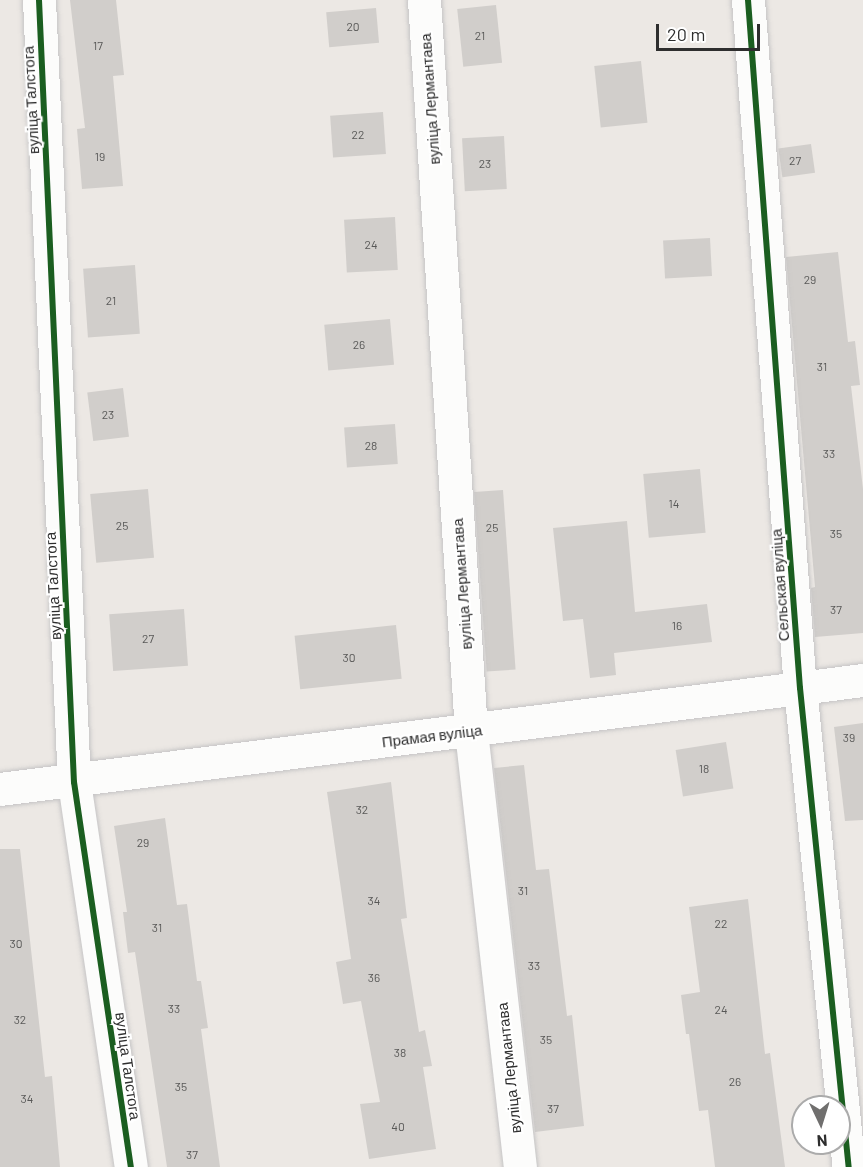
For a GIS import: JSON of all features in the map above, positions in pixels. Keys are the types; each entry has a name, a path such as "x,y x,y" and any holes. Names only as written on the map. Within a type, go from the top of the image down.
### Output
{"street":[{"name":"вуліца Талстога","path":"39,0 74,782 131,1167"},
{"name":"вуліца Лермантава","path":"424,0 471,731 520,1167"},
{"name":"Сельская вуліца","path":"748,0 800,688 849,1167"},
{"name":"Прамая вуліца","path":"0,789 74,782 863,680"}],"building":[{"path":"70,0 116,0 124,75 113,76 123,186 82,189 77,129 85,128"},
{"path":"496,5 502,63 463,67 457,9"},
{"path":"376,8 379,43 329,47 326,12"},
{"path":"641,61 647,123 601,128 594,66"},
{"path":"383,112 386,154 333,158 330,116"},
{"path":"504,136 507,189 465,191 462,138"},
{"path":"811,144 815,173 782,177 778,149"},
{"path":"395,217 398,270 347,273 344,220"},
{"path":"710,238 712,276 665,278 663,240"},
{"path":"838,252 848,342 855,341 860,385 851,386 863,489 863,633 815,637 811,588 815,587 786,257"},
{"path":"135,265 140,334 88,337 83,269"},
{"path":"390,319 394,365 328,371 324,325"},
{"path":"123,388 129,437 93,441 87,392"},
{"path":"395,424 398,464 347,467 344,428"},
{"path":"700,469 706,533 649,538 643,474"},
{"path":"148,489 154,558 96,563 90,494"},
{"path":"503,490 516,670 487,672 474,492"},
{"path":"627,521 635,612 707,604 712,642 614,653 616,675 590,678 583,619 563,621 553,528"},
{"path":"184,609 188,666 113,671 109,614"},
{"path":"396,625 402,679 300,689 295,636"},
{"path":"863,723 863,820 845,821 834,727"},
{"path":"726,742 733,788 683,796 676,750"},
{"path":"524,765 536,870 549,869 567,1016 572,1015 584,1126 535,1132 494,768"},
{"path":"391,782 407,918 401,919 419,1032 425,1030 432,1066 423,1067 436,1149 369,1159 360,1104 380,1102 361,1001 343,1004 336,962 351,959 327,792"},
{"path":"165,818 177,905 187,904 197,981 201,981 208,1028 201,1029 220,1167 167,1167 135,952 128,953 123,912 127,912 114,826"},
{"path":"0,849 20,849 45,1077 52,1076 60,1167 0,1167"},
{"path":"748,899 765,1054 770,1053 785,1167 715,1167 708,1110 699,1111 689,1034 686,1034 681,995 700,992 689,907"}],"cycle path":[{"path":"39,0 74,782 131,1167"},
{"path":"748,0 800,688 849,1167"}]}
